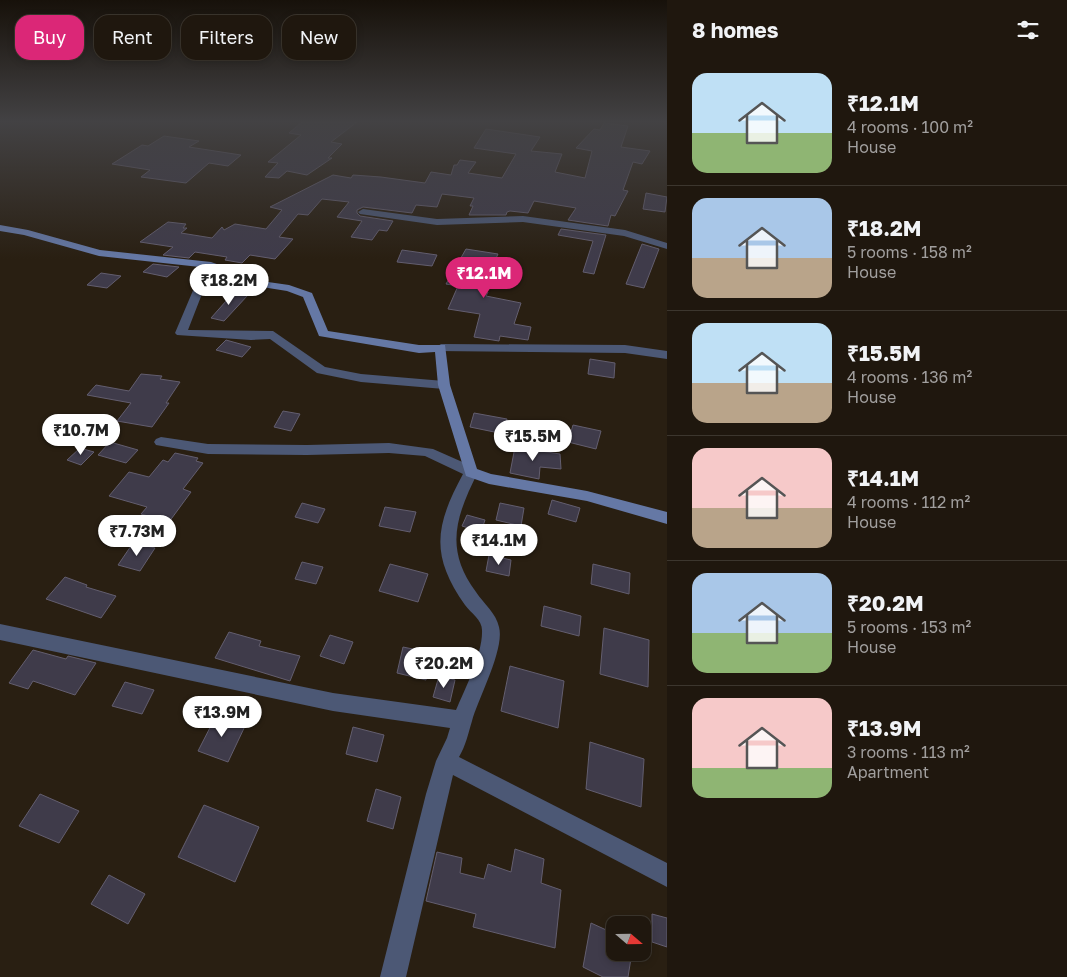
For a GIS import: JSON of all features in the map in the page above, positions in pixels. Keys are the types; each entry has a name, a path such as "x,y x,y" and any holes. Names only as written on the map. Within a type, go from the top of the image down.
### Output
{"main road":[{"path":"0,228 25,232 99,253 218,267 266,285 289,288 308,295 323,334 419,349 440,348 444,385 471,472 489,479 587,496 667,518"}],"street":[{"path":"363,212 437,222 523,219 625,233 667,246"},
{"path":"203,265 202,281 181,333 273,335 320,370 361,378 444,385"},
{"path":"440,348 625,349 667,355"},
{"path":"160,442 208,449 307,450 389,448 428,452 471,472 457,498 447,531 449,558 456,578 486,617 491,629 471,702 462,720 457,741 446,761 393,977"},
{"path":"0,632 332,702 462,720"},
{"path":"446,761 667,875"}],"building":[{"path":"135,168 204,168 186,183 141,177 150,170"},
{"path":"274,168 318,168 307,175 287,171 279,178 265,177"},
{"path":"453,168 472,168 468,173 502,178 508,168 557,168 555,172 585,178 588,168 631,168 623,190 628,191 615,216 611,215 608,226 568,220 576,208 534,201 528,213 510,211 506,215 469,215 473,206 470,206 474,198 442,194 437,207 416,205 412,213 363,207 357,210 360,216 393,221 387,231 379,230 372,240 351,237 362,221 337,217 349,202 322,199 308,215 298,214 279,237 293,239 275,259 250,255 242,263 225,260 227,257 195,252 189,258 163,255 173,247 140,242 168,222 186,224 183,228 187,228 181,233 212,238 222,227 224,230 235,224 266,229 282,210 270,207 333,175 351,178 353,175 381,177 425,183 431,172 451,175"},
{"path":"646,193 667,197 665,212 643,209"},
{"path":"561,229 606,235 594,274 583,272 593,241 558,235"},
{"path":"642,244 659,249 644,288 626,284"},
{"path":"466,249 498,254 488,276 484,292 488,292 486,296 521,303 514,324 531,327 528,340 500,336 499,341 474,337 480,314 448,309 458,286 446,284"},
{"path":"402,250 437,255 432,266 397,262"},
{"path":"153,264 179,267 167,277 143,272"},
{"path":"101,273 121,276 107,288 87,285"},
{"path":"234,292 248,295 224,321 211,318"},
{"path":"226,340 251,347 242,357 216,350"},
{"path":"590,359 615,363 614,378 588,374"},
{"path":"141,374 162,376 160,379 180,382 166,403 169,403 152,427 117,421 131,403 87,395 96,385 129,391"},
{"path":"283,411 300,414 291,431 274,427"},
{"path":"474,413 507,419 504,434 470,427"},
{"path":"573,425 601,431 596,449 568,442"},
{"path":"110,442 138,450 126,463 98,455"},
{"path":"515,447 560,454 561,469 540,467 539,479 510,473"},
{"path":"80,448 94,452 81,465 67,460"},
{"path":"175,453 198,458 196,461 203,463 183,489 191,492 169,522 141,514 147,507 109,496 129,472 149,477 163,460 168,462"},
{"path":"552,500 580,508 576,522 548,514"},
{"path":"302,503 325,509 318,523 295,517"},
{"path":"500,503 524,508 521,526 496,520"},
{"path":"385,507 416,512 410,532 379,526"},
{"path":"467,515 485,520 481,532 462,526"},
{"path":"133,543 155,548 140,571 118,565"},
{"path":"489,555 511,560 509,576 486,571"},
{"path":"302,562 323,567 316,584 295,579"},
{"path":"390,564 428,574 418,602 379,591"},
{"path":"593,564 630,573 629,594 591,584"},
{"path":"65,577 87,585 86,587 116,596 101,618 46,599"},
{"path":"544,606 581,616 579,636 541,626"},
{"path":"604,628 649,640 648,687 600,674"},
{"path":"229,632 261,641 259,646 300,656 290,681 215,658"},
{"path":"330,635 353,642 344,664 320,656"},
{"path":"403,647 432,653 426,680 397,673"},
{"path":"33,650 66,659 68,656 96,663 75,695 33,681 28,689 9,683"},
{"path":"510,666 564,681 558,728 501,711"},
{"path":"439,676 455,680 450,702 433,697"},
{"path":"125,682 154,690 142,714 112,706"},
{"path":"217,714 246,724 228,762 198,751"},
{"path":"353,727 384,735 377,762 346,754"},
{"path":"590,742 644,759 641,807 586,789"},
{"path":"376,789 401,797 393,829 367,821"},
{"path":"40,794 79,811 59,843 19,826"},
{"path":"204,805 259,827 235,882 178,857"},
{"path":"515,849 544,859 541,883 561,890 555,948 473,927 476,914 426,901 437,852 462,858 460,873 484,879 488,864 511,872"},
{"path":"109,875 145,894 128,924 91,904"},
{"path":"652,914 667,918 667,947 652,942"},
{"path":"591,923 606,930 606,961 631,961 628,977 603,977 583,967"}]}
